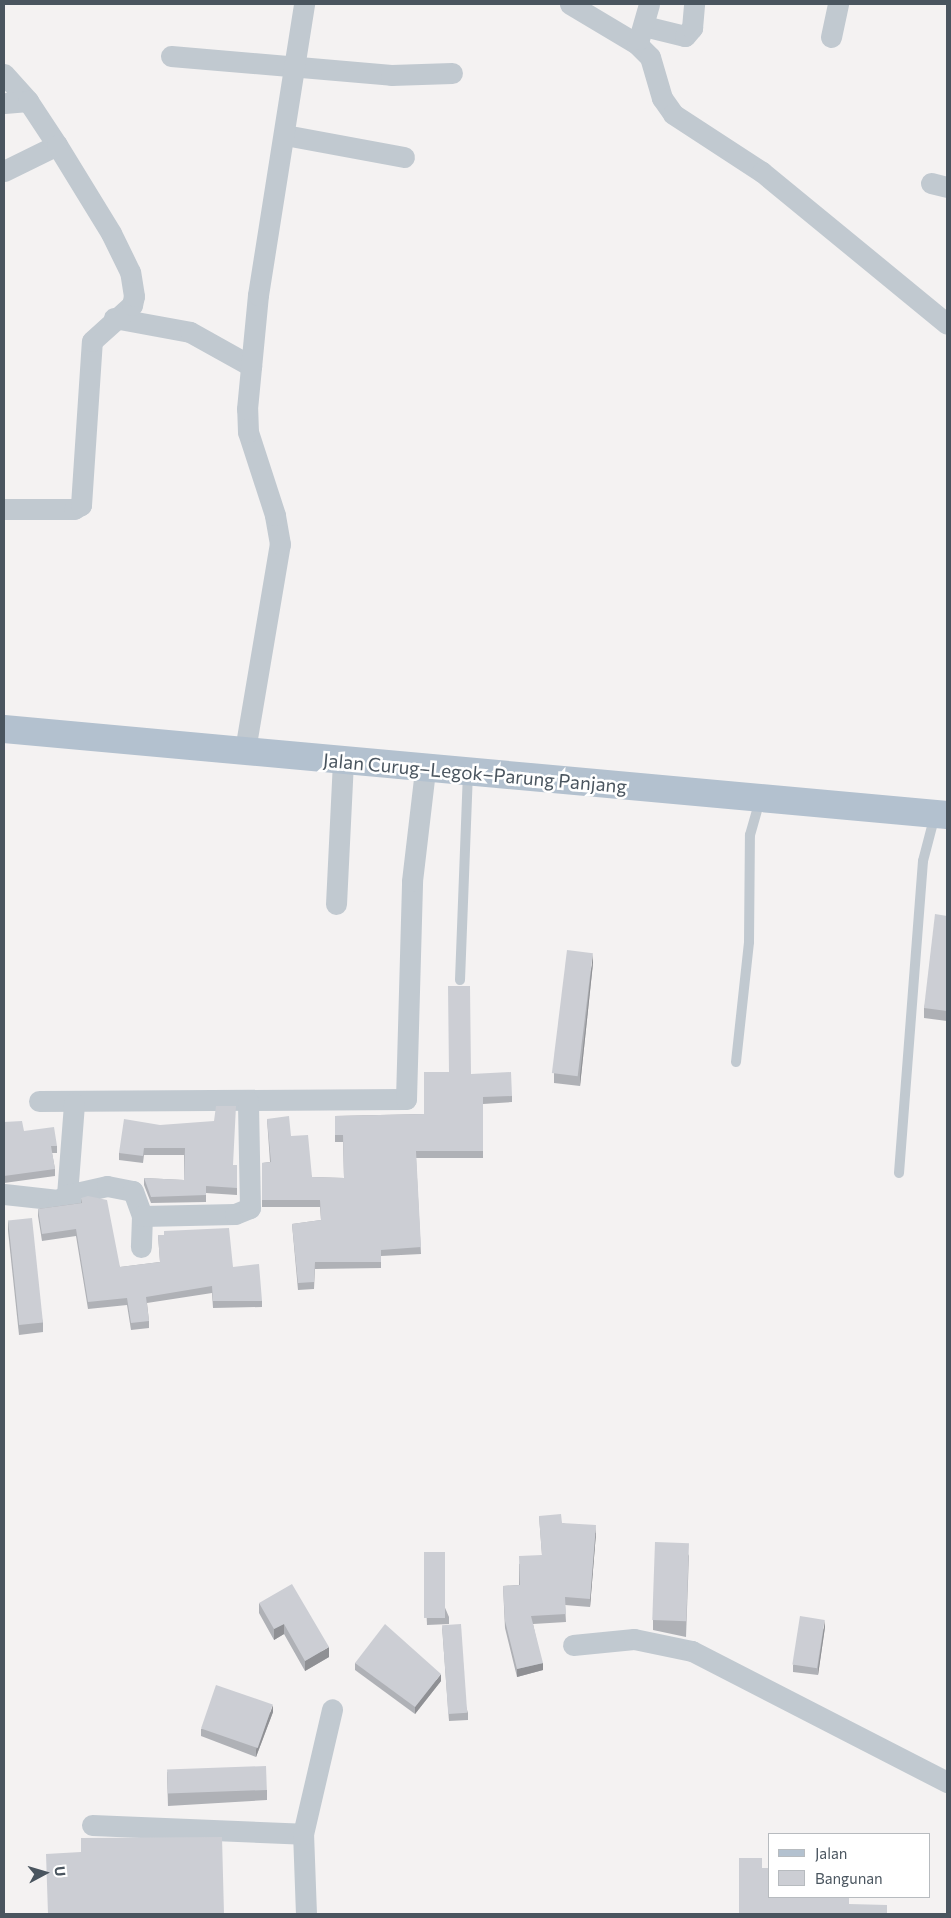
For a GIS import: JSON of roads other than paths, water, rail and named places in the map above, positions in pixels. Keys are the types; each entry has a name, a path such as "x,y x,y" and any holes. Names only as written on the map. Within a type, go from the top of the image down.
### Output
{"main road":[{"name":"Jalan Curug–Legok–Parung Panjang","path":"4,729 245,750 468,774 941,815"}],"street":[{"path":"245,750 280,544 275,514 248,432 252,366 258,295 285,135 304,4"},
{"path":"570,4 641,35 690,33 694,4"},
{"path":"649,4 641,35 655,67 662,98 673,114 762,172 947,324"},
{"path":"831,37 838,4"},
{"path":"171,56 391,75 452,73"},
{"path":"4,74 28,102 57,144 130,272 132,305 114,318 92,341 81,505 74,509 4,509"},
{"path":"4,103 28,102"},
{"path":"285,135 404,157"},
{"path":"4,171 57,144"},
{"path":"114,318 190,332 252,366"},
{"path":"336,904 343,762"},
{"path":"39,1101 74,1103 406,1100 412,881 425,770"},
{"path":"142,1216 235,1214 250,1208 248,1101"},
{"path":"67,1195 74,1103"},
{"path":"4,1194 58,1200 67,1195 119,1186 138,1196 142,1216 141,1247"},
{"path":"573,1645 634,1639 692,1651 947,1782"},
{"path":"306,1914 303,1834 332,1709"},
{"path":"92,1824 303,1834"}],"lane":[{"path":"460,980 468,774"},
{"path":"736,1062 749,942 750,835 760,798"},
{"path":"899,1173 923,861 941,815"}]}
